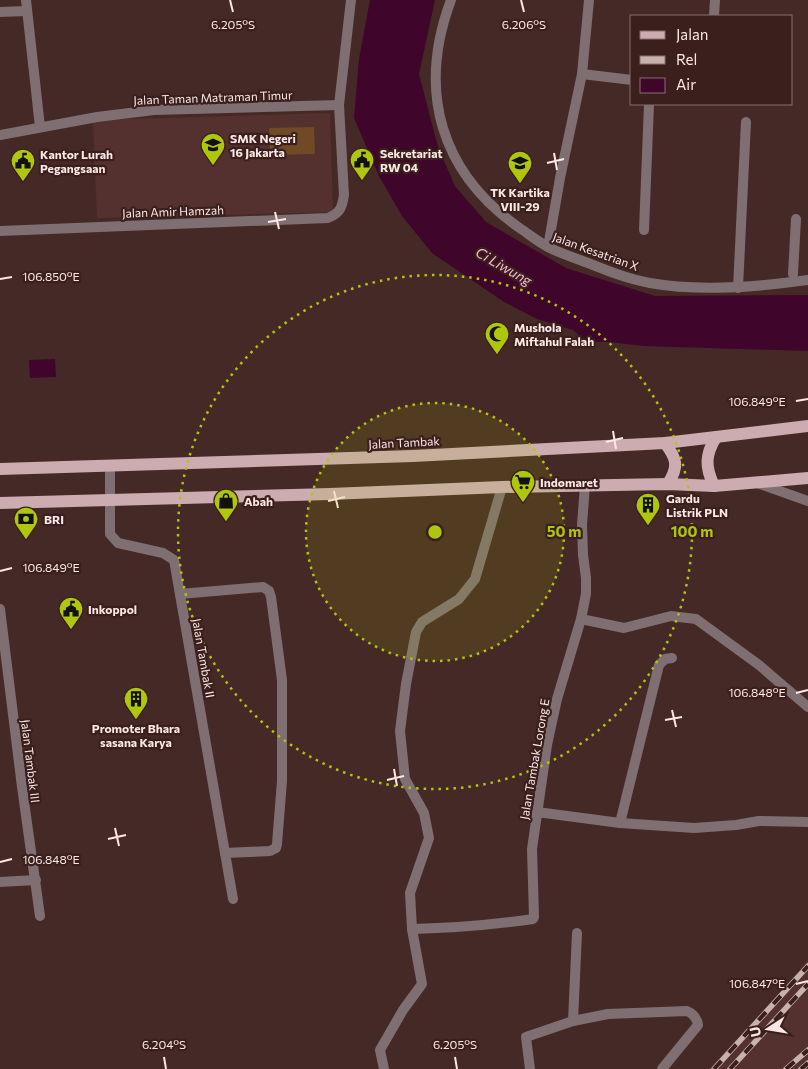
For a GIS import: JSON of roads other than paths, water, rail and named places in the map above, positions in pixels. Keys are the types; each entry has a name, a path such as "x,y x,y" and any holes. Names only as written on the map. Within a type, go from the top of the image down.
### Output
{"main road":[{"name":"Jalan Tambak","path":"0,469 412,456 665,443 808,426"},
{"path":"714,486 707,466 709,447 716,437"},
{"path":"665,443 676,462 674,473 668,484"},
{"path":"0,503 320,495 585,485 668,484 714,486 808,478"}],"street":[{"path":"26,0 40,127"},
{"path":"338,105 351,0"},
{"name":"Jalan Kesatrian X","path":"451,0 445,16 436,56 435,81 438,111 446,138 461,168 483,197 507,219 548,247 615,274 650,283 738,288 808,280"},
{"path":"548,247 569,130 582,74 589,0"},
{"path":"714,15 715,0"},
{"path":"0,12 27,11"},
{"path":"582,74 630,80"},
{"name":"Jalan Taman Matraman Timur","path":"0,135 98,117 154,110 338,105"},
{"name":"Jalan Amir Hamzah","path":"0,231 328,218 337,214 342,208 344,195 338,105"},
{"path":"644,230 649,105"},
{"path":"738,288 746,122"},
{"path":"792,274 796,218"},
{"name":"Jalan Tambak II","path":"110,466 110,534 118,543 162,553 174,560 234,899"},
{"path":"756,483 808,500"},
{"name":"Jalan Tambak Lorong E","path":"412,930 503,924 534,918 532,849 547,745 557,698 581,619 586,586 582,525 585,485"},
{"path":"384,1069 380,1050 405,1007 422,986 412,930 410,893 429,838 424,813 405,779 400,731 406,684 416,632 422,622 459,599 475,578 502,487"},
{"path":"180,594 263,587 269,591 271,597 282,689 282,781 277,844 276,848 270,851 225,853"},
{"name":"Jalan Tambak III","path":"0,609 40,916"},
{"path":"581,619 624,628 671,616 696,619 759,665 808,707"},
{"path":"620,823 659,665 665,659 672,658"},
{"path":"537,812 620,823 694,828 736,825 759,821 808,822"},
{"path":"0,882 36,880"},
{"path":"573,1021 576,933"},
{"path":"530,1069 526,1037 573,1021 608,1014 687,1011 692,1013 698,1025 662,1069"}],"water":[{"name":"Ci Liwung","path":"370,0 435,0 419,74 438,147 455,186 486,222 566,268 655,296 808,295 808,351 643,346 591,342 573,330 537,319 504,302 432,253 402,216 379,176 354,118 359,59"},
{"path":"55,359 56,377 30,378 29,360"}],"railway":[{"path":"714,1069 808,966"},
{"path":"730,1069 808,984"},
{"path":"786,1069 808,1050"},
{"path":"801,1069 808,1063"}],"place":[{"name":"SMK Negeri 16 Jakarta","path":"213,166"},
{"name":"Sekretariat RW 04","path":"362,181"},
{"name":"Kantor Lurah Pegangsaan","path":"23,182"},
{"name":"TK Kartika VIII-29","path":"520,184"},
{"name":"Mushola Miftahul Falah","path":"497,355"},
{"name":"Indomaret","path":"523,503"},
{"name":"Abah","path":"226,522"},
{"name":"Gardu Listrik PLN","path":"648,526"},
{"name":"BRI","path":"26,540"},
{"name":"Inkoppol","path":"71,630"},
{"name":"Promoter Bhara sasana Karya","path":"136,720"}]}
